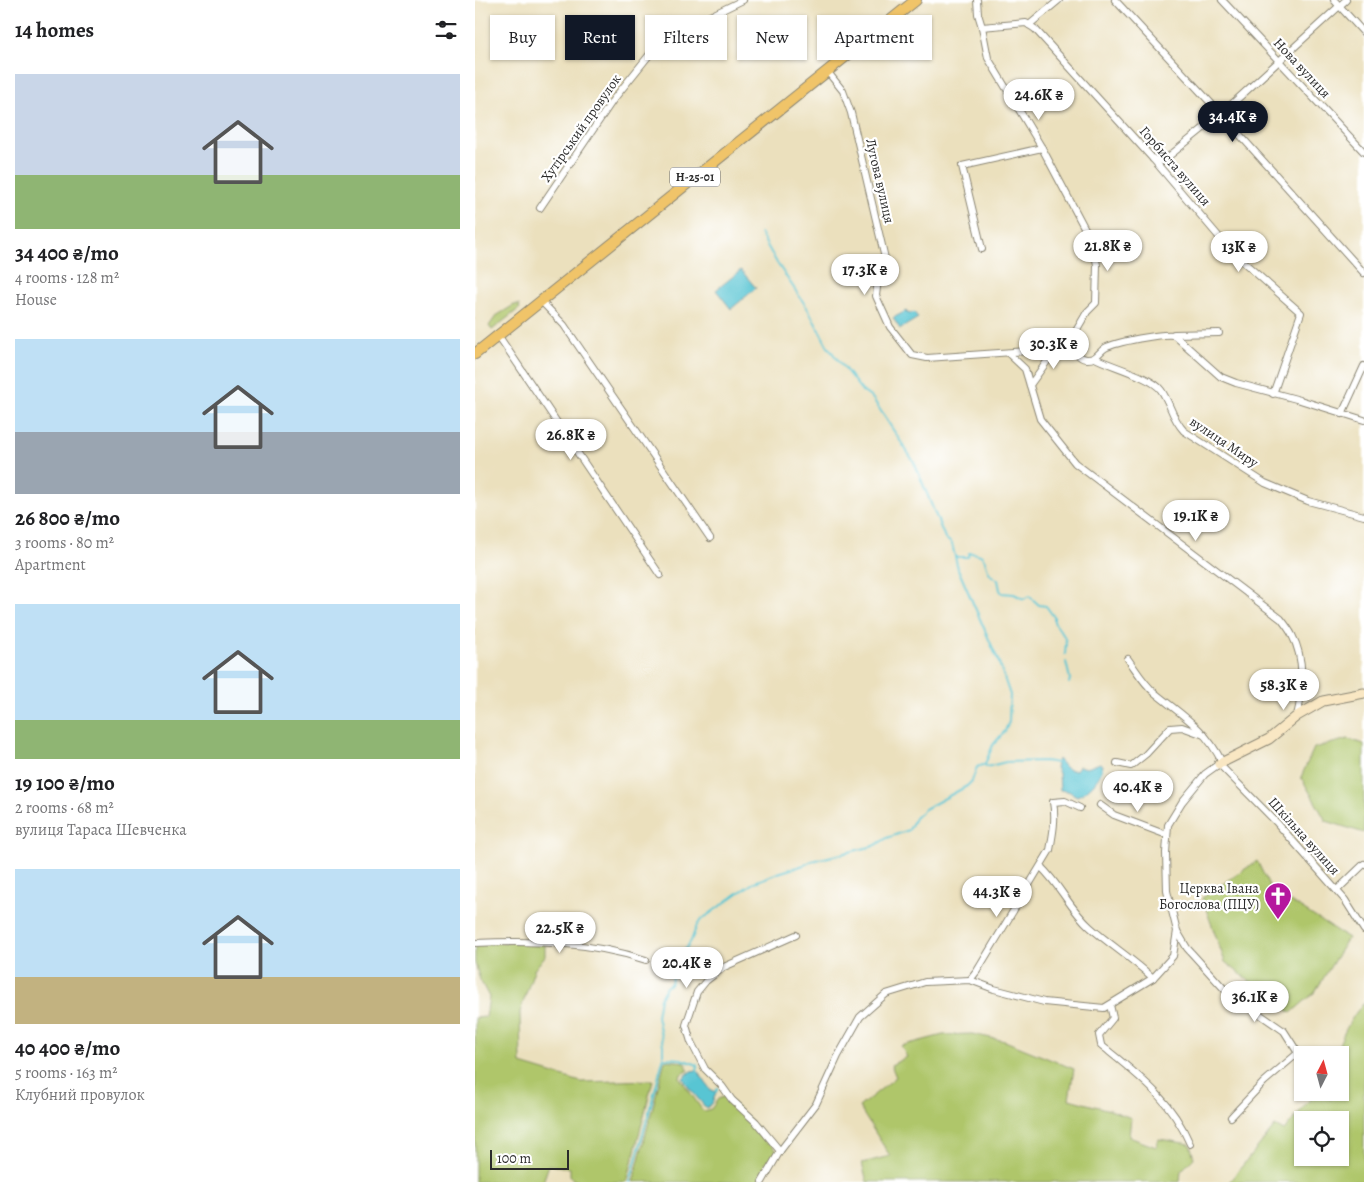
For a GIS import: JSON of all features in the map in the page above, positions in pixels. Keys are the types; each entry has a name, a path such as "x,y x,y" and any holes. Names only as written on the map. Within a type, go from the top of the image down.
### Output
{"main road":[{"name":"Н-25-01","path":"475,354 916,0"}],"street":[{"name":"Хутірський провулок","path":"540,208 613,100 650,54 679,31 743,0"},
{"path":"977,0 978,14 983,27 988,58 1042,148 1093,244 1097,265 1096,302 1087,312 1069,344 1057,349 1030,385"},
{"path":"983,27 1026,23 1029,25 1059,0"},
{"path":"1115,0 1364,273"},
{"name":"Нова вулиця","path":"1222,0 1364,152"},
{"path":"1334,0 1364,33"},
{"path":"1153,159 1163,162 1221,114 1346,0"},
{"name":"Горбиста вулиця","path":"1029,25 1035,28 1153,159 1231,251 1301,313 1273,394"},
{"name":"Лугова вулиця","path":"827,70 843,92 851,113 887,267 878,278 876,296 890,327 912,355 927,358 1057,349"},
{"path":"982,249 962,166 1042,148"},
{"path":"541,301 564,325 710,538"},
{"path":"1095,358 1105,348 1119,343 1170,334 1219,333"},
{"path":"1170,334 1179,338 1221,378 1236,384 1300,400 1364,420"},
{"path":"498,335 660,576"},
{"name":"вулиця Миру","path":"1069,344 1084,359 1095,358 1145,378 1161,389 1176,423 1184,431 1265,483 1308,500 1364,516"},
{"path":"1008,353 1025,369 1040,419 1075,463 1281,619 1293,635 1298,652 1302,685 1297,716"},
{"path":"1342,414 1362,378 1364,366"},
{"name":"Шкільна вулиця","path":"1128,659 1153,692 1205,735 1213,745 1221,763 1337,890 1364,930"},
{"path":"1231,1117 1264,1082 1298,1053 1284,1031 1226,991 1187,948 1177,931 1167,891 1166,852 1168,825 1182,802 1205,774 1221,763 1269,739 1297,716 1323,701 1364,693"},
{"path":"1117,764 1131,766 1146,754 1170,728 1182,727 1205,735"},
{"path":"970,980 1051,850 1055,812 1053,802 1065,801 1080,808"},
{"path":"1100,805 1113,815 1167,835"},
{"path":"1337,890 1364,864"},
{"path":"1041,868 1051,876 1073,908 1089,926 1140,965 1153,978"},
{"path":"762,1182 780,1151 816,1104 838,1056 860,1017 886,994 925,982 970,980 994,989 1045,1002 1104,1008 1153,978 1173,956 1177,931"},
{"path":"780,1151 756,1122 732,1100 705,1068 691,1042 686,1025 697,992 706,981 724,967 796,935"},
{"path":"475,942 577,945 619,951 646,960"},
{"path":"1109,1005 1113,1018 1099,1035 1101,1045 1146,1082 1167,1104 1178,1118 1190,1144"}],"green space":[{"path":"514,305 519,305 520,308 492,330 489,326 496,316"},
{"path":"1348,739 1364,744 1364,833 1326,821 1301,777 1314,748"},
{"path":"1257,861 1271,889 1348,938 1315,992 1291,1013 1225,962 1202,898"},
{"path":"545,942 545,956 534,970 520,1012 521,1064 581,1082 653,1080 627,1182 573,1180 570,1175 570,1168 549,1165 543,1182 475,1182 475,1018 486,1017 489,997 480,980 475,963 475,943"},
{"path":"1364,1003 1364,1182 1229,1182 1275,1126 1284,1131 1294,1119 1294,1166 1349,1166 1349,1111 1300,1111 1308,1101 1349,1101 1349,1046 1338,1046 1355,1014"},
{"path":"972,1034 1005,1041 1074,1069 1069,1099 1131,1118 1129,1137 1156,1147 1159,1139 1190,1144 1194,1158 1181,1171 1180,1182 867,1182 862,1163 890,1156 859,1107 896,1077 891,1065 907,1057 901,1046 943,1035"},
{"path":"665,1060 685,1062 688,1071 681,1074 680,1078 703,1111 711,1109 718,1099 726,1096 777,1151 759,1182 633,1182"}],"water":[{"path":"741,270 756,288 731,309 716,290"},
{"path":"906,311 909,314 914,312 918,318 900,329 893,318"},
{"path":"1058,759 1065,768 1070,770 1076,770 1079,766 1087,768 1100,763 1103,765 1100,775 1094,784 1077,796 1068,791 1060,790 1059,773 1056,768"},
{"path":"697,1070 710,1089 716,1092 712,1104 706,1108 683,1078 691,1071"}],"waterway":[{"path":"630,1182 663,1060 663,1045 657,1016 660,998 666,987 671,983 678,960 691,941 701,920 755,882 812,861 874,846 887,838 909,830 915,818 925,809 967,786 972,781 977,767 985,764 993,745 1005,731 1009,722 1010,695 998,660 958,569 952,544 945,538 914,462 873,399 862,391 828,347 808,309 777,263 760,233"},
{"path":"956,557 968,557 969,553 980,555 985,560 991,575 998,580 1002,593 1014,594 1024,599 1029,596 1039,605 1046,606 1064,636 1066,642 1065,654"},
{"path":"1066,662 1070,679 1069,683"},
{"path":"985,764 986,767 1006,762 1044,761 1058,763"},
{"path":"664,1058 681,1059 698,1065 697,1070"},
{"path":"716,1092 718,1088"}],"place":[{"name":"Церква Івана Богослова (ПЦУ)","path":"1278,920"}]}
